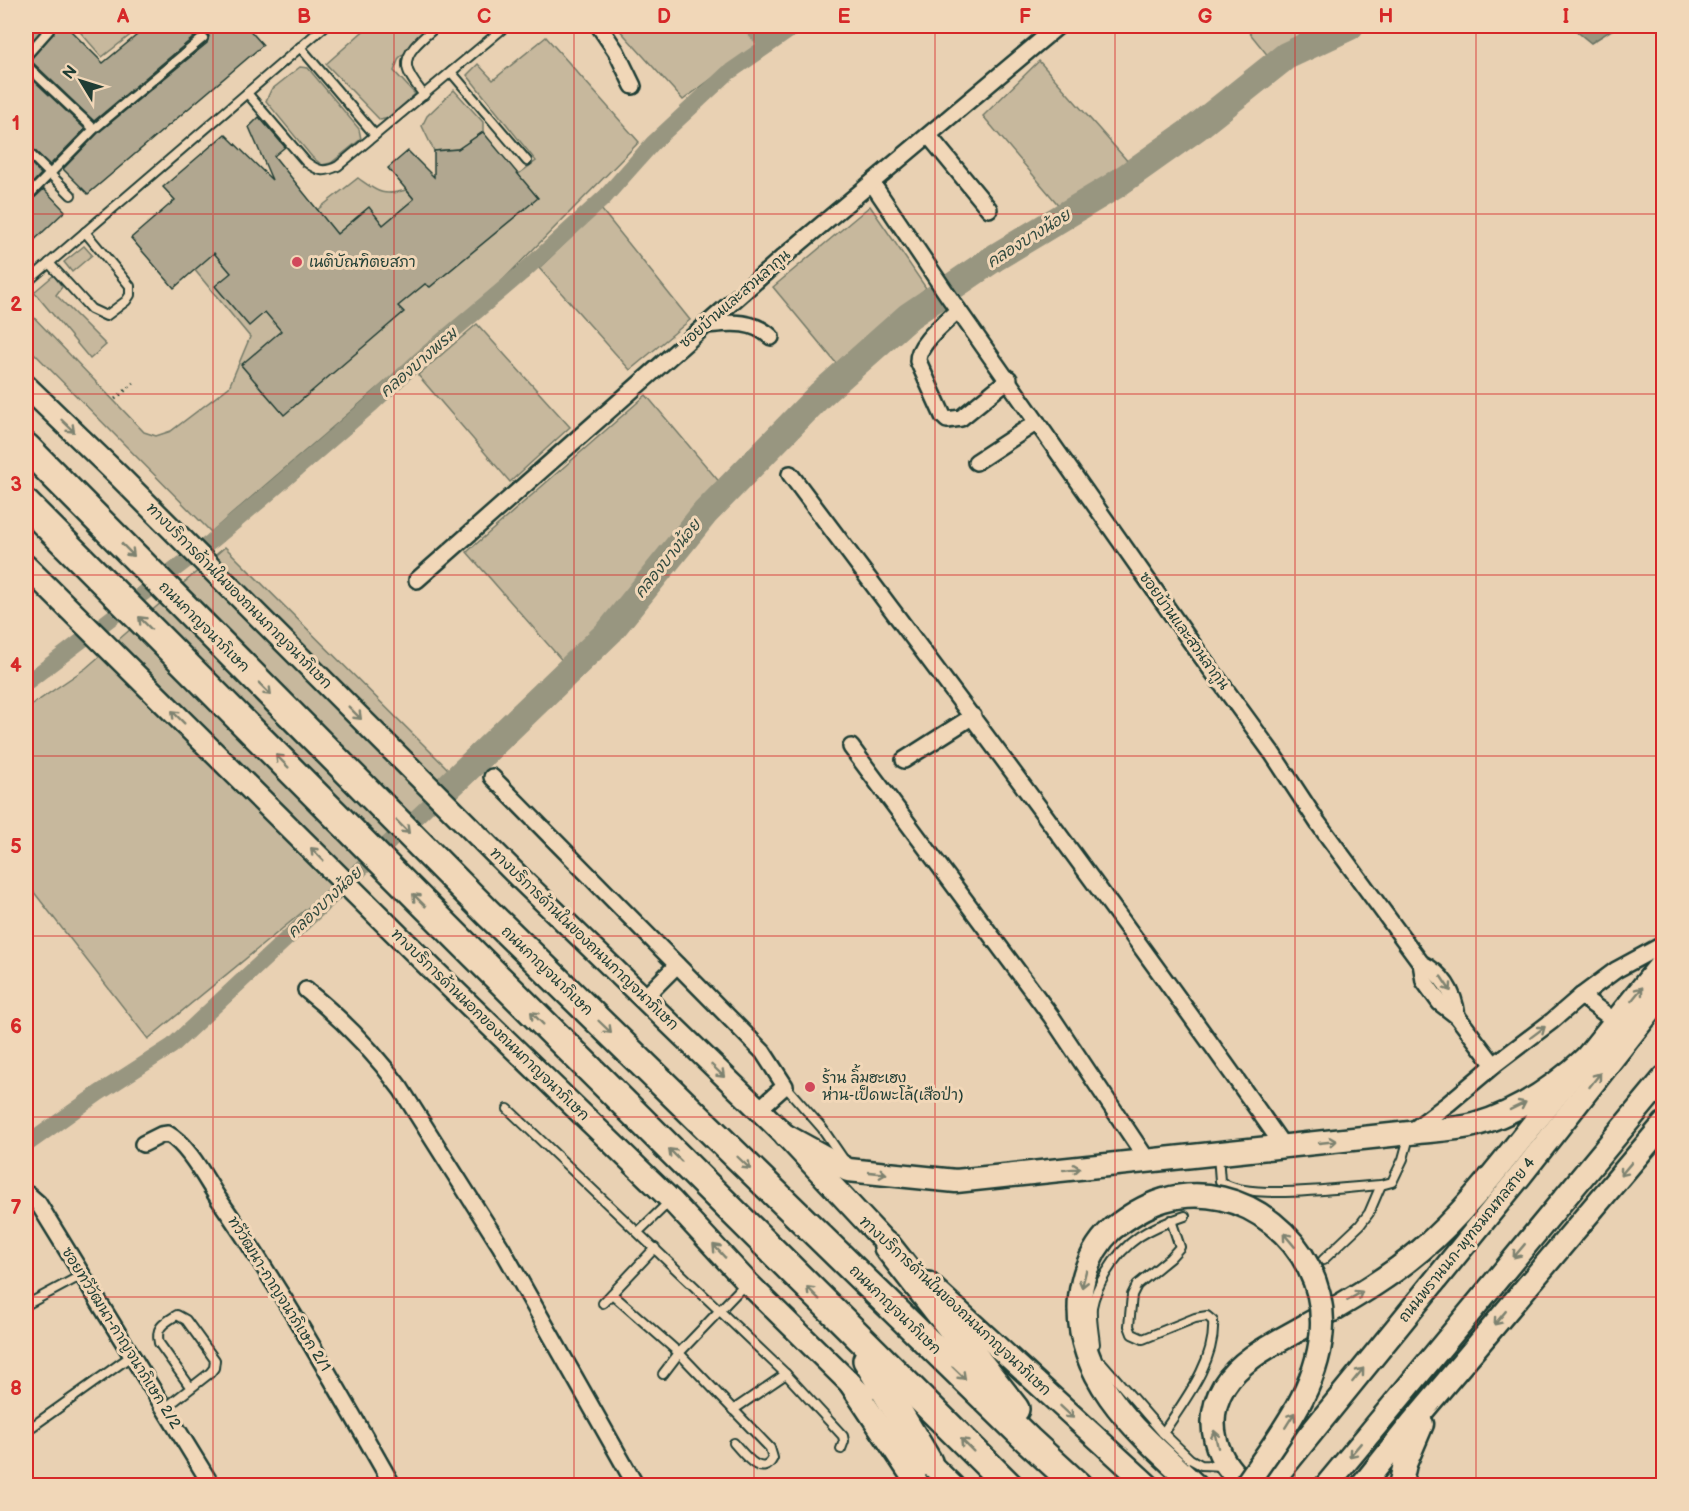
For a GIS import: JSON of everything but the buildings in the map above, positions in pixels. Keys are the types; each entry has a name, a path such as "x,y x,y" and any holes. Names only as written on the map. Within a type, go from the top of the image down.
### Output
{"highway":[{"name":"ถนนกาญจนาภิเษก","path":"26,447 488,913 1028,1440 1078,1485"},
{"path":"26,504 460,941 1009,1485"},
{"path":"888,1247 1013,1406 1023,1422 1028,1440"},
{"path":"846,1326 923,1474"}],"main road":[{"name":"ทางบริการด้านในของถนนกาญจนาภิเษก","path":"26,386 121,478 521,879 786,1136 888,1247 1149,1485"},
{"name":"ทางบริการด้านนอกของถนนกาญจนาภิเษก","path":"26,566 433,970 671,1200 747,1282 851,1384"},
{"path":"1196,1485 1147,1440 1117,1406 1098,1379 1085,1350 1080,1325 1081,1286 1087,1267 1103,1238 1137,1212 1165,1200 1201,1196 1218,1198 1249,1207 1275,1225 1289,1238 1310,1270 1317,1287 1322,1324 1315,1365 1305,1393 1292,1418 1246,1485 1228,1467 1215,1441 1213,1416 1220,1393 1233,1373 1255,1356 1374,1285 1420,1250 1463,1209 1664,961"},
{"name":"ถนนพรานนก-พุทธมณฑลสาย 4","path":"1268,1485 1520,1176 1664,993"},
{"path":"786,1136 849,1170 956,1181 1474,1125 1536,1098 1563,1080 1588,1056"},
{"path":"1326,1485 1664,1078"},
{"path":"1362,1485 1664,1124"},
{"path":"851,1384 923,1474 953,1485"},
{"path":"1400,1485 1415,1438 1443,1386"}],"street":[{"path":"598,26 616,51 633,86"},
{"name":"ซอยบ้านและสวนลากูน","path":"417,580 790,251 1058,26"},
{"path":"929,135 989,209"},
{"name":"ซอยบ้านและสวนลากูน","path":"872,183 958,310 1009,379 1191,642 1272,753 1318,823 1421,963 1439,974 1453,995 1457,1016 1494,1065"},
{"path":"958,310 920,349 918,355 918,361 942,416 953,421 961,418 1009,379"},
{"path":"705,325 729,323 753,325 763,329 771,337"},
{"path":"976,462 1037,422"},
{"path":"790,474 973,716 1198,1024 1284,1147"},
{"path":"904,759 973,716"},
{"path":"851,747 1051,1016 1148,1161"},
{"path":"492,777 763,1052 785,1086 758,1110"},
{"path":"1410,1133 1581,996 1616,970 1664,944"},
{"path":"644,998 677,965"},
{"path":"306,990 349,1028 387,1069 401,1089 501,1247 636,1485"},
{"path":"1581,996 1615,1021"},
{"name":"ทวีวัฒนา-กาญจนาภิเษก 2/1","path":"143,1144 168,1134 183,1146 298,1320 393,1485"},
{"name":"ซอยทวีวัฒนา-กาญจนาภิเษก 2/2","path":"26,1194 38,1203 212,1485"}],"lane":[{"path":"26,283 325,26"},
{"path":"424,95 406,65 415,47 437,26"},
{"path":"247,93 306,162 316,170 329,171 338,166 506,26"},
{"path":"26,56 49,30"},
{"path":"26,198 94,129 203,38"},
{"path":"300,47 375,135"},
{"path":"26,65 94,129"},
{"path":"452,72 527,161"},
{"path":"26,150 71,195"},
{"path":"49,262 91,309 106,316 114,311 130,295 130,286 85,232"},
{"path":"785,1086 822,1128 841,1154 849,1170"},
{"path":"508,1109 786,1374 843,1436 841,1449"},
{"path":"1218,1154 1220,1181 1238,1190 1276,1192 1381,1185 1392,1182 1403,1159 1410,1133"},
{"path":"1323,1260 1360,1225 1369,1213 1381,1185"},
{"path":"638,1232 671,1200"},
{"path":"1185,1216 1137,1236 1116,1256 1100,1282 1092,1307 1096,1352 1106,1370 1163,1433 1196,1462 1201,1465 1228,1467"},
{"path":"1163,1433 1184,1403 1202,1368 1214,1331 1213,1321 1206,1316 1195,1318 1143,1339 1132,1334 1129,1326 1132,1295 1137,1285 1180,1247 1171,1220"},
{"path":"603,1303 655,1248"},
{"path":"26,1305 82,1275"},
{"path":"663,1374 679,1353 747,1282"},
{"path":"612,1294 679,1353 770,1448 773,1458 771,1463 758,1467 734,1443"},
{"path":"164,1409 191,1388 210,1373 214,1368 214,1360 186,1320 177,1315 161,1326 157,1332 159,1343 191,1388"},
{"path":"26,1431 131,1356"},
{"path":"733,1410 786,1374"}],"path":[{"path":"115,399 134,383"}],"shaded area":[{"path":"75,26 142,26 102,57"},
{"path":"369,26 435,26 399,58 394,71 415,94 389,118 380,120 326,64"},
{"path":"616,26 764,26 772,34 683,100"},
{"path":"1244,26 1316,26 1283,45 1269,57"},
{"path":"1570,26 1618,26 1591,43"},
{"path":"546,37 639,142 501,282 211,532 26,345 26,309 144,432 156,436 171,431 229,387 250,337 184,257 213,231 302,334 536,161 467,75 478,64 493,80"},
{"path":"1039,61 1130,164 1111,179 1061,208 983,116"},
{"path":"300,67 308,68 359,129 361,139 331,163 322,165 312,157 266,101 271,90"},
{"path":"454,90 483,122 483,132 458,149 434,151 422,126 427,116"},
{"path":"358,178 380,192 391,193 406,190 414,199 383,225 368,208 337,234 317,210"},
{"path":"870,206 926,288 871,336 841,369 773,287"},
{"path":"601,209 690,320 630,370 539,268"},
{"path":"84,246 92,255 72,272 64,262"},
{"path":"54,275 62,287 56,295 106,345 90,359 34,292"},
{"path":"477,324 570,427 510,482 418,375"},
{"path":"646,395 722,485 604,629 566,665 467,552"},
{"path":"225,547 453,774 322,896 148,1039 26,882 26,709 86,668"}],"waterway":[{"path":"750,26 768,45"},
{"name":"คลองบางพรม","path":"26,683 212,541 262,499 372,404 420,359 522,273 605,197 653,143 728,73 796,26"},
{"name":"คลองบางน้อย","path":"444,791 610,631 705,513 820,395 909,316 996,257 1114,186 1197,127 1286,56 1350,26"},
{"name":"คลองบางน้อย","path":"26,1145 99,1093 172,1046 444,791"}],"place":[{"name":"เนติบัณฑิตยสภา","path":"297,262"},
{"name":"ร้าน ลิ้มฮะเฮง ห่าน-เป็ดพะโล้(เสือป่า)","path":"810,1087"}]}
